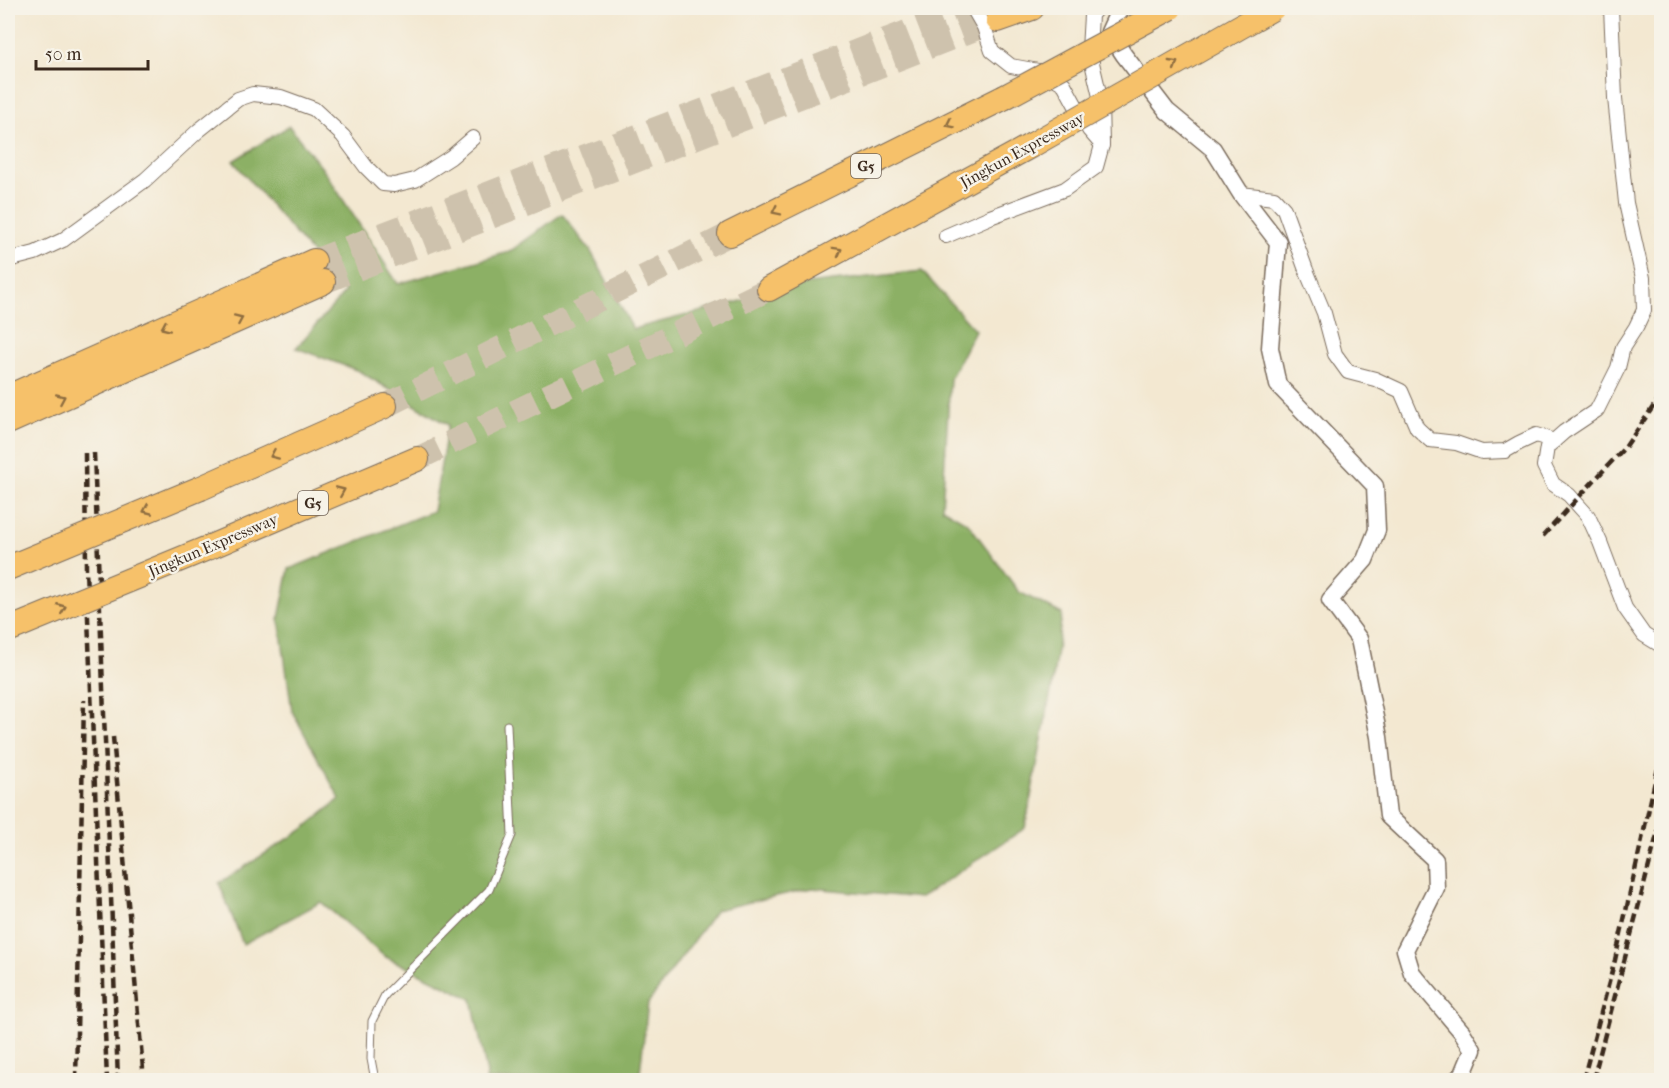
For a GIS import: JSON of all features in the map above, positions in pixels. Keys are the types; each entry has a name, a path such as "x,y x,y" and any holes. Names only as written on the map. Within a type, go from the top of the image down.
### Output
{"highway":[{"path":"998,20 1032,8"},
{"name":"G5","path":"730,234 1003,98 1170,8"},
{"name":"Jingkun Expressway","path":"769,289 1032,145 1273,8"},
{"path":"8,397 319,271 8,422"},
{"path":"8,568 201,488 385,406"},
{"name":"Jingkun Expressway","path":"8,630 417,459"}],"street":[{"path":"973,8 984,27 992,51 1011,66 1044,72 1065,84 1089,130 1102,145"},
{"path":"946,236 1065,189 1096,167 1102,145 1101,101 1089,50 1091,15 1097,8"},
{"path":"1120,8 1109,32 1119,47 1167,111 1213,148 1241,194 1278,242 1270,348 1278,385 1375,486 1377,530 1365,560 1330,600 1359,639 1379,737 1388,816 1435,860 1436,888 1405,950 1412,973 1462,1032 1473,1050 1463,1074 1456,1080"},
{"path":"1611,8 1615,98 1623,180 1643,278 1644,310 1623,347 1618,368 1597,410 1564,432 1547,447 1544,466 1553,484 1569,495 1588,516 1625,608 1644,635 1662,646"},
{"path":"8,260 34,253 63,240 145,180 198,131 238,99 253,94 280,96 314,109 344,136 366,167 383,184 394,185 415,180 451,157 473,138"},
{"path":"1241,194 1274,198 1284,209 1324,313 1335,354 1348,372 1375,379 1401,391 1417,428 1430,440 1456,442 1482,452 1505,451 1536,435 1554,441"}],"lane":[{"path":"375,1080 371,1059 372,1021 385,995 489,890 512,835 507,725"}],"green space":[{"path":"289,126 325,172 398,284 509,252 562,214 590,250 633,329 807,284 922,271 975,330 950,379 942,508 968,523 1019,592 1062,614 1052,686 1025,828 920,898 812,888 716,910 648,1003 639,1080 486,1080 487,1074 472,999 384,956 321,902 243,944 219,883 302,830 340,799 292,711 279,618 289,569 433,511 448,425 359,371 296,348 345,292 233,161"}],"tunnel":[{"path":"314,261 969,8"},
{"path":"323,282 998,20"},
{"path":"385,406 730,234"},
{"path":"417,459 769,289"}],"railway":[{"path":"1543,536 1626,446 1662,394"},
{"path":"85,453 86,569 107,1080"},
{"path":"94,453 118,1080"},
{"path":"76,1080 84,700"},
{"path":"113,737 144,1080"},
{"path":"1583,1080 1615,960 1662,750"},
{"path":"1593,1080 1662,816"}]}
